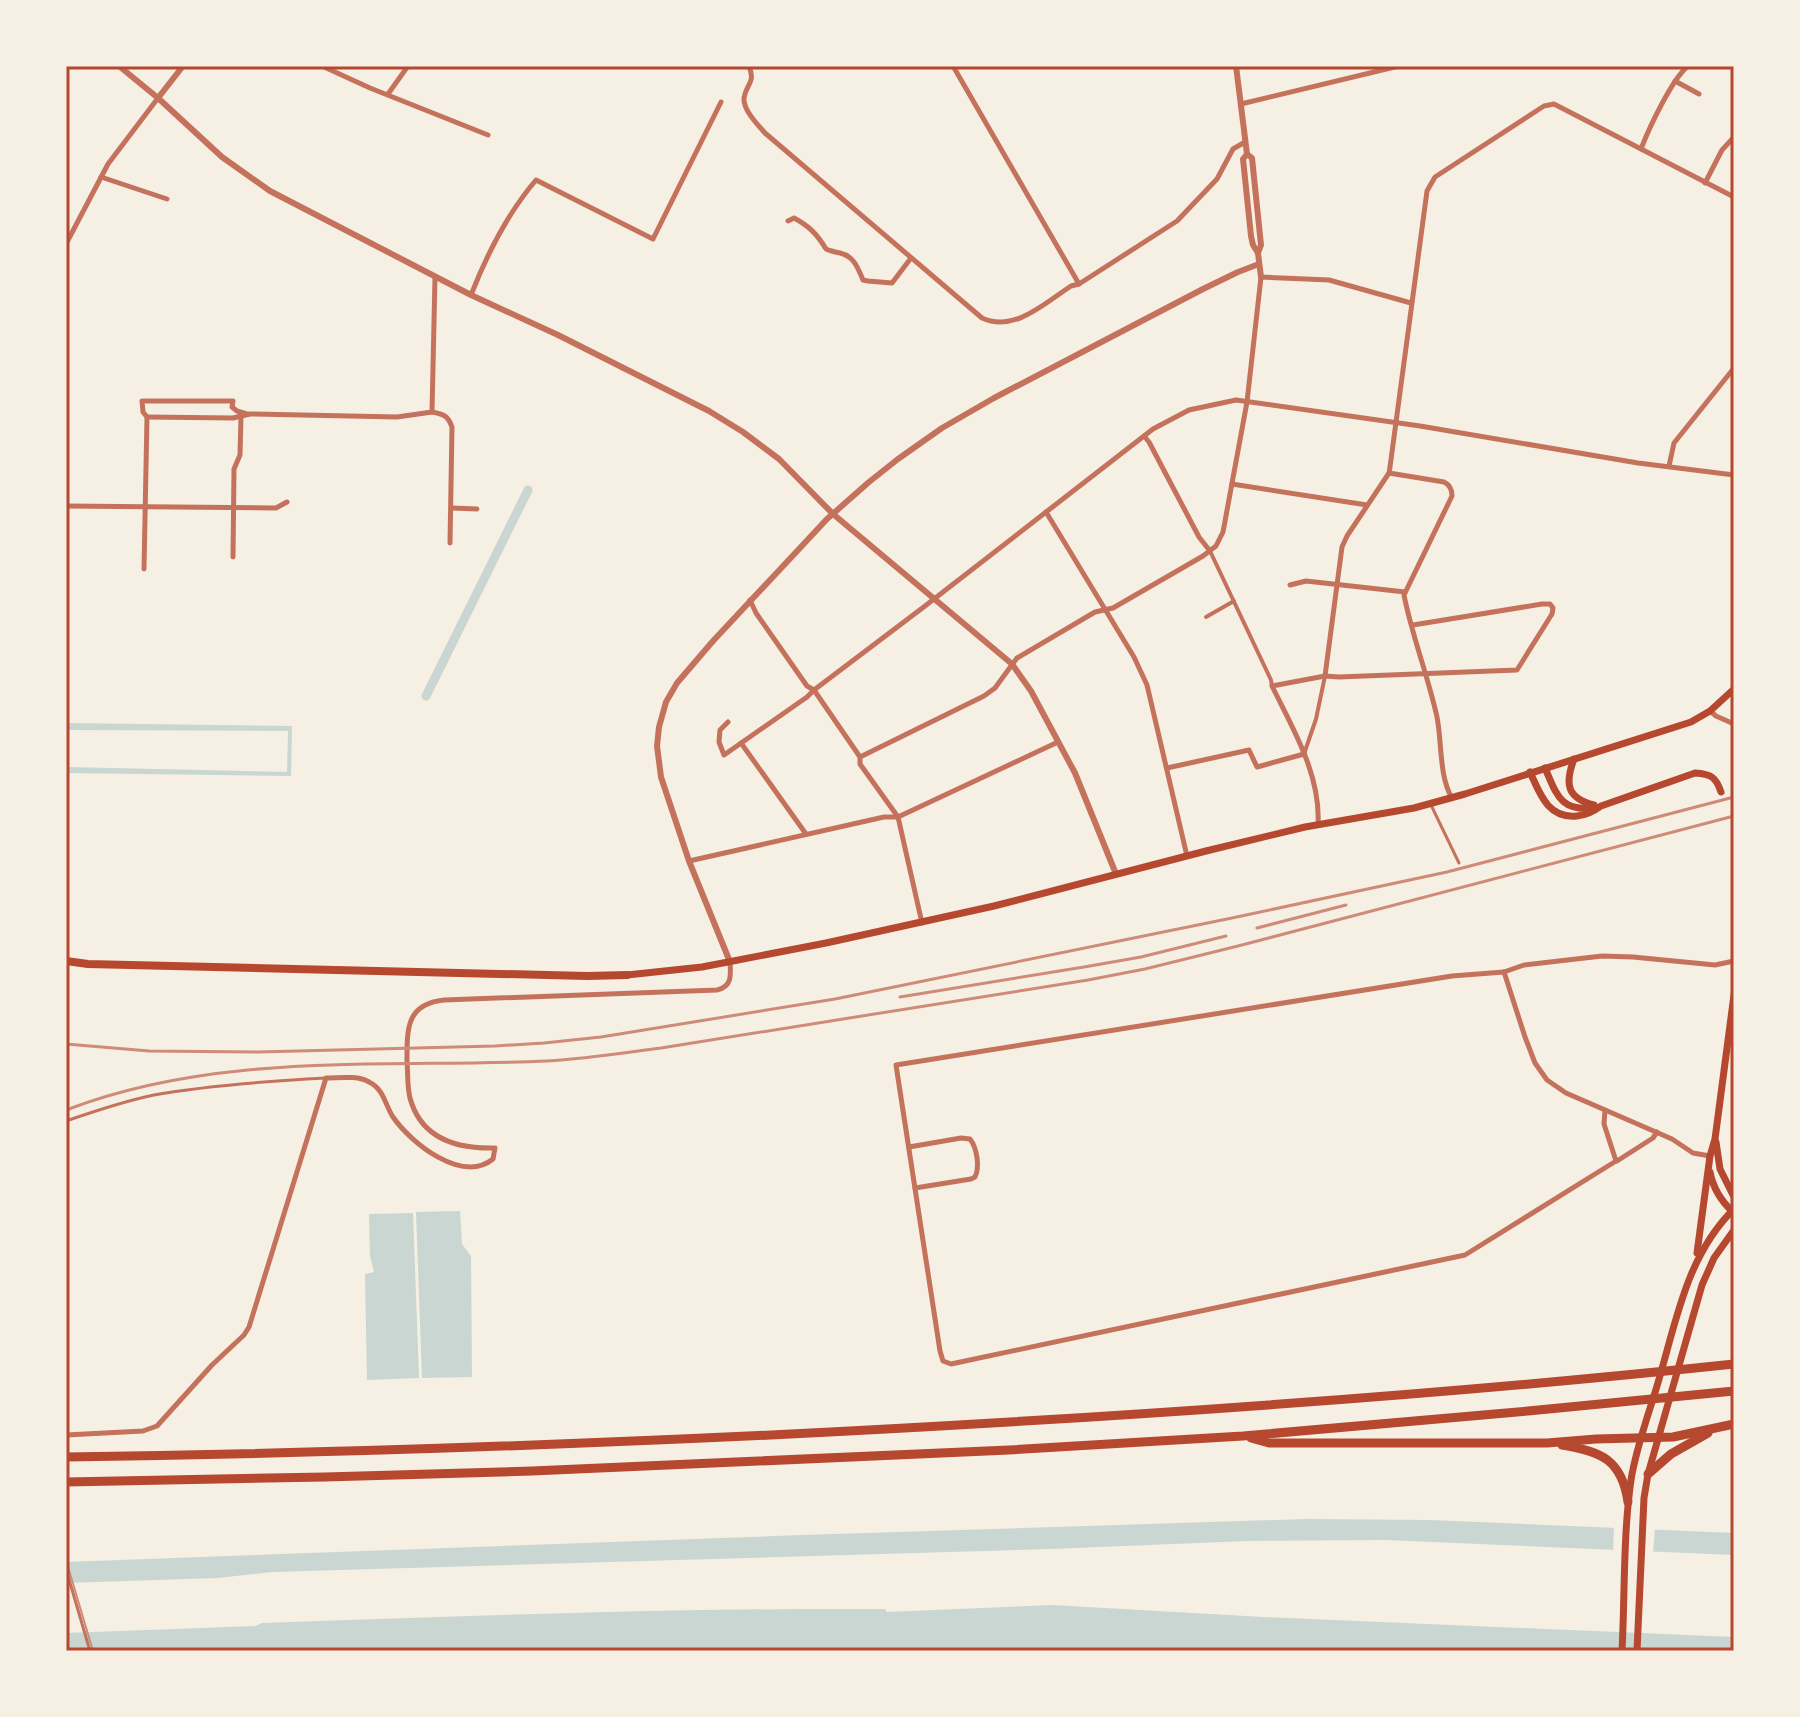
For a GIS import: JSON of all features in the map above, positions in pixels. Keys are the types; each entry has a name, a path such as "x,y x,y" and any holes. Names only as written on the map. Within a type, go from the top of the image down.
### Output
{"highway":[{"path":"66,1457 326,1452 951,1426 1184,1411 1734,1364"},
{"path":"66,1482 644,1467 1009,1450 1243,1436 1734,1391"},
{"path":"1243,1436 1269,1443 1547,1443 1673,1437 1734,1424"},
{"path":"1648,1474 1688,1443 1721,1427"},
{"path":"1547,1443 1584,1449 1605,1459 1624,1478 1628,1506"}],"main road":[{"path":"66,961 282,970 572,976 679,971 922,923 1318,825 1431,804 1691,722 1710,711 1734,689"},
{"path":"1574,759 1568,774 1568,786 1578,799 1601,806"},
{"path":"1545,768 1556,795 1563,803 1580,808 1601,806"},
{"path":"1530,772 1544,803 1555,813 1571,817 1590,813 1686,774 1714,777 1721,792"},
{"path":"1622,1651 1628,1506 1633,1467 1696,1261 1734,995"},
{"path":"1715,1139 1720,1169 1734,1197"},
{"path":"1696,1261 1712,1233 1733,1211 1718,1194 1709,1170"},
{"path":"1637,1651 1648,1474 1702,1285 1714,1258 1734,1230"}],"street":[{"path":"119,66 222,157 270,191 435,277 558,335 724,420 779,459 833,514 1012,664 1031,691 1080,783 1116,874"},
{"path":"66,244 119,148 183,66"},
{"path":"322,66 488,135"},
{"path":"388,94 408,66"},
{"path":"749,66 752,81 745,102 757,125 990,322 1020,319 1177,221 1217,179 1233,149 1245,142"},
{"path":"953,66 1079,284"},
{"path":"860,757 984,696 995,688 1017,658 1095,612 1113,608 1210,551 1219,541 1247,402 1261,277 1258,253 1251,236 1243,159 1247,154 1236,66"},
{"path":"1241,104 1373,69 1399,66"},
{"path":"1641,149 1675,81 1688,66"},
{"path":"1675,81 1699,94"},
{"path":"471,295 503,225 536,180 653,239 721,102"},
{"path":"1304,754 1316,719 1325,676 1343,543 1389,473 1427,191 1431,181 1438,173 1544,106 1557,105 1734,197"},
{"path":"1705,183 1722,150 1734,137"},
{"path":"101,177 167,199"},
{"path":"788,221 794,218 808,225 826,249 852,259 863,280 892,283 911,258"},
{"path":"66,1435 143,1431 157,1426 244,1335 326,1078 371,1082 381,1093 394,1119 431,1153 456,1165 471,1167 493,1159 495,1148 456,1146 432,1131 414,1109 408,1089 407,1031 413,1015 422,1006 438,1001 717,990 727,987 730,962 689,861 661,777 657,746 662,714 677,683 750,600 833,514 898,459 957,419 1203,289 1259,264"},
{"path":"432,412 435,277"},
{"path":"1261,277 1329,280 1411,303"},
{"path":"1669,466 1674,443 1734,368"},
{"path":"728,722 720,730 719,742 724,755 807,697 1144,436 1165,421 1189,410 1236,400 1734,475"},
{"path":"144,569 147,417 142,401 233,401 232,407 237,411 250,414 397,417 432,412 445,414 452,427 450,543"},
{"path":"147,417 241,417 250,414"},
{"path":"233,557 234,469 240,455 241,417"},
{"path":"1144,436 1199,537 1210,551 1308,761 1317,801 1318,825"},
{"path":"1389,473 1444,482 1452,492 1405,592 1441,736 1446,789 1452,798"},
{"path":"1232,484 1367,505"},
{"path":"66,506 276,508 287,502"},
{"path":"452,508 477,509"},
{"path":"1046,512 1138,665 1149,691 1187,856"},
{"path":"1290,585 1306,581 1405,592"},
{"path":"750,600 807,686 814,690 860,757 860,764 898,817 922,923"},
{"path":"1206,617 1234,601"},
{"path":"1272,686 1325,676 1517,670 1552,614 1552,606 1542,604 1413,625"},
{"path":"1710,711 1734,724"},
{"path":"689,861 884,817 898,817 1058,742"},
{"path":"741,743 806,834"},
{"path":"1167,768 1249,750 1257,767 1304,754"},
{"path":"1657,1132 1653,1138 1461,1256 951,1364 943,1361 940,1351 896,1065 1452,976 1504,972 1524,965 1602,956 1715,965 1734,961"},
{"path":"1504,972 1540,1072 1556,1086 1672,1139 1693,1153 1710,1156"},
{"path":"1605,1110 1604,1124 1616,1161"},
{"path":"909,1147 965,1138 972,1141 976,1157 977,1173 971,1179 915,1188"}],"lane":[{"path":"1431,804 1459,863"},
{"path":"66,1121 154,1095 326,1078"},
{"path":"66,1569 90,1651"}],"shaded area":[{"path":"66,723 292,726 291,776 66,773 66,767 287,772 288,731 66,730"},
{"path":"460,1211 462,1244 471,1256 472,1377 422,1378 416,1212"},
{"path":"413,1213 419,1378 367,1380 365,1274 374,1272 370,1256 369,1214"},
{"path":"1307,1519 1430,1520 1734,1533 1734,1555 1386,1540 1246,1541 272,1572 218,1578 66,1583 66,1562"},
{"path":"1052,1605 1734,1637 1734,1651 66,1651 66,1633 255,1626 262,1623 651,1611 885,1609 887,1612"}],"pier":[{"path":"1614,1524 1655,1526 1653,1555 1613,1553"}],"waterway":[{"path":"426,696 528,490"}],"tram line":[{"path":"66,1560 93,1651"}],"railway":[{"path":"66,1044 149,1051 258,1052 495,1046 601,1037 835,999 1232,918 1447,872 1734,797"},
{"path":"66,1110 124,1091 183,1078 243,1070 590,1057 1088,980 1238,946 1734,816"},
{"path":"1257,928 1346,905"},
{"path":"900,997 1141,957 1226,936"}]}
